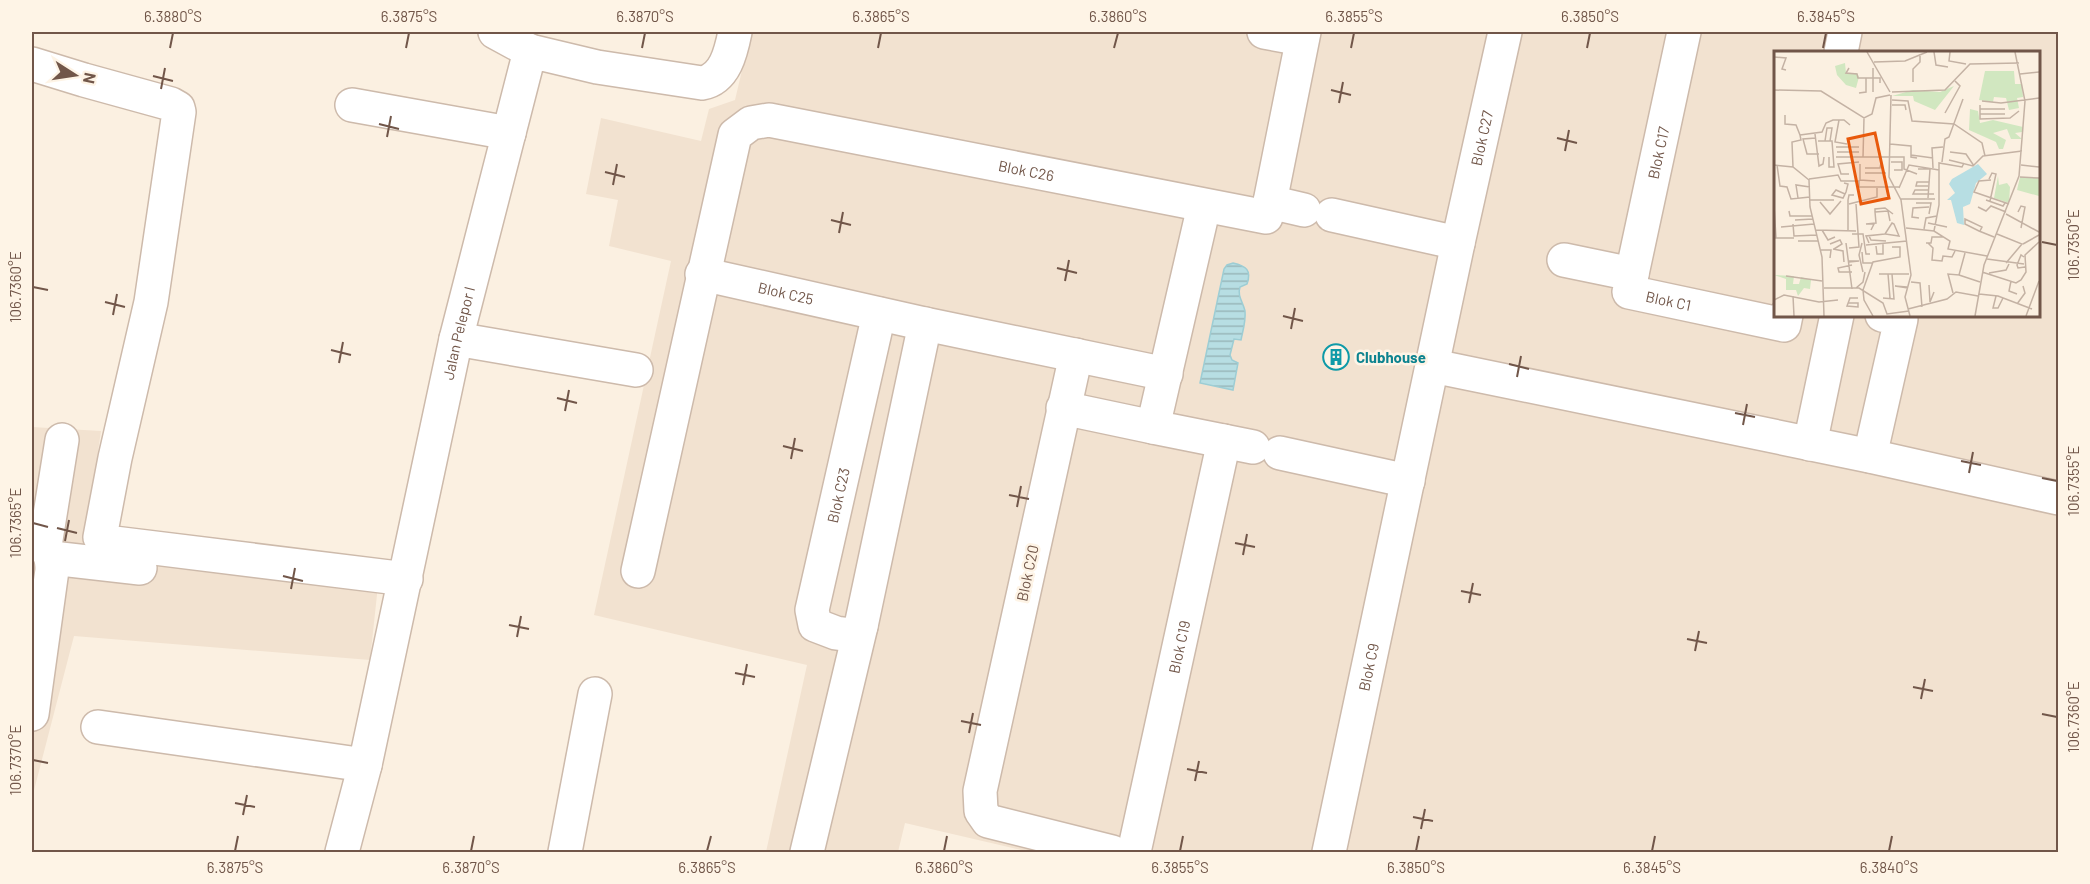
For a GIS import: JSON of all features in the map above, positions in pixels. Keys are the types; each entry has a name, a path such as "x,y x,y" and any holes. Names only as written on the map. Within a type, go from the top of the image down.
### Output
{"street":[{"path":"495,32 530,51 597,67 702,83 714,78 725,65 735,32"},
{"path":"1264,32 1303,35 1270,202 1458,243"},
{"name":"Blok C27","path":"1433,366 1505,32"},
{"name":"Blok C17","path":"1632,274 1684,32"},
{"path":"1841,51 1845,32"},
{"name":"Jalan Pelepor I","path":"342,852 365,765 456,339 530,51"},
{"path":"32,64 171,104 179,111 151,302 115,458 100,537 106,542 406,579"},
{"path":"352,105 509,133"},
{"name":"Blok C26","path":"702,274 735,135 751,123 769,120 1266,218 1270,202"},
{"path":"1153,427 1204,206"},
{"name":"Blok C1","path":"1564,261 1632,274 1629,292 1784,325 1786,316"},
{"path":"638,571 702,274"},
{"name":"Blok C25","path":"702,274 925,324 1166,374"},
{"name":"Blok C23","path":"861,626 851,635 836,633 815,625 812,610 879,314"},
{"path":"1810,444 1837,316"},
{"path":"1870,456 1901,319 1887,316"},
{"path":"807,852 861,626 925,324"},
{"path":"456,339 636,370"},
{"name":"Blok C20","path":"1076,355 980,791 981,811 988,821 1112,852"},
{"path":"1433,366 1870,456 2058,498"},
{"name":"Blok C9","path":"1329,852 1433,366"},
{"path":"1063,408 1408,481"},
{"path":"32,714 52,570 43,548 62,440"},
{"name":"Blok C19","path":"1134,852 1252,447"},
{"path":"43,548 361,595"},
{"path":"565,852 595,694"},
{"path":"98,727 365,765"}],"shaded area":[{"path":"751,32 2058,32 2058,852 1030,852 905,823 898,852 766,852 807,665 594,615 671,261 609,246 618,200 586,194 601,118 701,141 709,109 735,100"},
{"path":"32,427 101,431 85,541 379,576 370,660 74,636 32,798"}],"water":[{"path":"1233,263 1247,269 1249,275 1247,284 1239,290 1245,315 1241,340 1234,339 1230,355 1232,360 1238,363 1233,390 1200,383 1224,269"}],"place":[{"name":"Clubhouse","path":"1336,357"}]}
